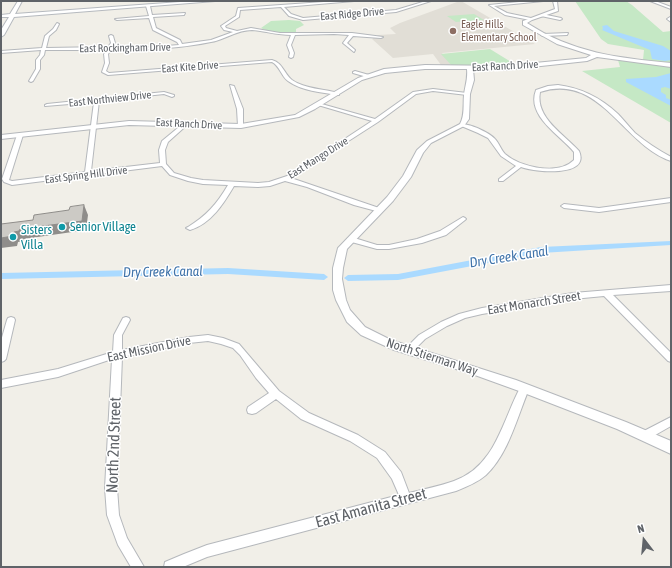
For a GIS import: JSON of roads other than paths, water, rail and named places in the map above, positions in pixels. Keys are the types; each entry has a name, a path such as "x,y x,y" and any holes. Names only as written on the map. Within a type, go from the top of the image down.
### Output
{"main road":[{"path":"1,35 20,1"},
{"path":"1,16 214,1"}],"street":[{"path":"236,32 226,29 223,26 238,16 239,9 352,1"},
{"name":"East Ridge Drive","path":"282,6 285,12 297,18 396,11 429,1"},
{"path":"530,19 506,14 491,5 541,1"},
{"path":"548,1 555,1 558,10 530,19 525,22 525,24 566,47 596,55 671,65"},
{"path":"652,1 671,8"},
{"path":"148,6 154,29 179,41 181,46"},
{"path":"117,19 184,14"},
{"path":"542,15 560,19"},
{"path":"671,18 669,18 671,21"},
{"path":"31,81 38,69 38,60 42,55 42,50 47,36 55,29 57,24"},
{"name":"East Rockingham Drive","path":"1,53 35,50 141,50 181,46 212,40 251,29 272,33 293,34 328,32 381,37"},
{"path":"291,57 292,53 289,45 293,34"},
{"path":"352,34 345,43 354,51"},
{"path":"543,35 567,34"},
{"path":"110,49 113,43 111,36"},
{"name":"East Kite Drive","path":"110,49 106,54 107,63 104,72 107,74 273,61 290,81 337,94"},
{"name":"East Ranch Drive","path":"1,137 147,122 241,126 297,116 367,76 384,71 420,68 520,67 587,59 596,55"},
{"path":"470,68 471,80 467,94 466,119 462,125 490,137 504,156 521,165 547,170 570,166 577,162 579,156 577,152 549,124 537,104 536,95 538,91 551,87 577,90 592,97 613,111 636,137 671,159"},
{"path":"355,72 367,76"},
{"path":"232,86 240,109 241,126"},
{"name":"East Mango Drive","path":"163,164 172,174 190,180 258,185 286,179 376,121 419,91 433,90 467,94"},
{"name":"East Northview Drive","path":"47,105 159,94 172,96"},
{"path":"88,174 97,100"},
{"path":"320,104 376,121"},
{"path":"163,164 162,150 165,141 185,124"},
{"name":"North Stierman Way","path":"462,125 429,142 420,152 407,177 380,210 343,248 338,263 338,280 342,305 358,327 370,335 408,351 476,371 524,388 646,435 671,448"},
{"name":"East Spring Hill Drive","path":"20,135 5,179 8,182 17,184 163,164"},
{"path":"501,180 521,165"},
{"path":"286,179 299,182 364,206 380,210"},
{"path":"190,228 202,221 218,207 232,184"},
{"path":"564,206 599,210 671,200"},
{"path":"351,239 377,247 389,247 419,241 443,233 463,220"},
{"name":"East Monarch Street","path":"408,351 422,337 444,324 462,316 561,297 671,288"},
{"path":"606,293 671,359"},
{"path":"1,359 11,320"},
{"name":"North 2nd Street","path":"126,320 118,336 111,488 113,515 122,541 138,567"},
{"name":"East Mission Drive","path":"1,384 58,373 118,354 189,340 208,338 223,340 236,346 276,394 305,416 354,438 381,455 397,476 406,499"},
{"name":"East Amanita Street","path":"170,567 207,551 456,486 471,479 483,470 493,458 500,446 524,388"},
{"path":"252,410 276,394"},
{"path":"646,435 671,421"}],"water":[{"path":"607,25 614,31 663,46 671,51 671,60 665,61 652,59 650,50 602,30 602,26"},
{"path":"671,73 671,89 665,87 661,88 661,92 666,95 666,98 671,100 671,106 626,82 626,79 656,77"}],"waterway":[{"name":"Dry Creek Canal","path":"348,278 398,277 541,250 671,243"},
{"name":"Dry Creek Canal","path":"1,276 228,271 324,277"}],"place":[{"name":"Eagle Hills Elementary School","path":"453,31"},
{"name":"Senior Village","path":"62,227"},
{"name":"Sisters Villa","path":"13,237"}]}
